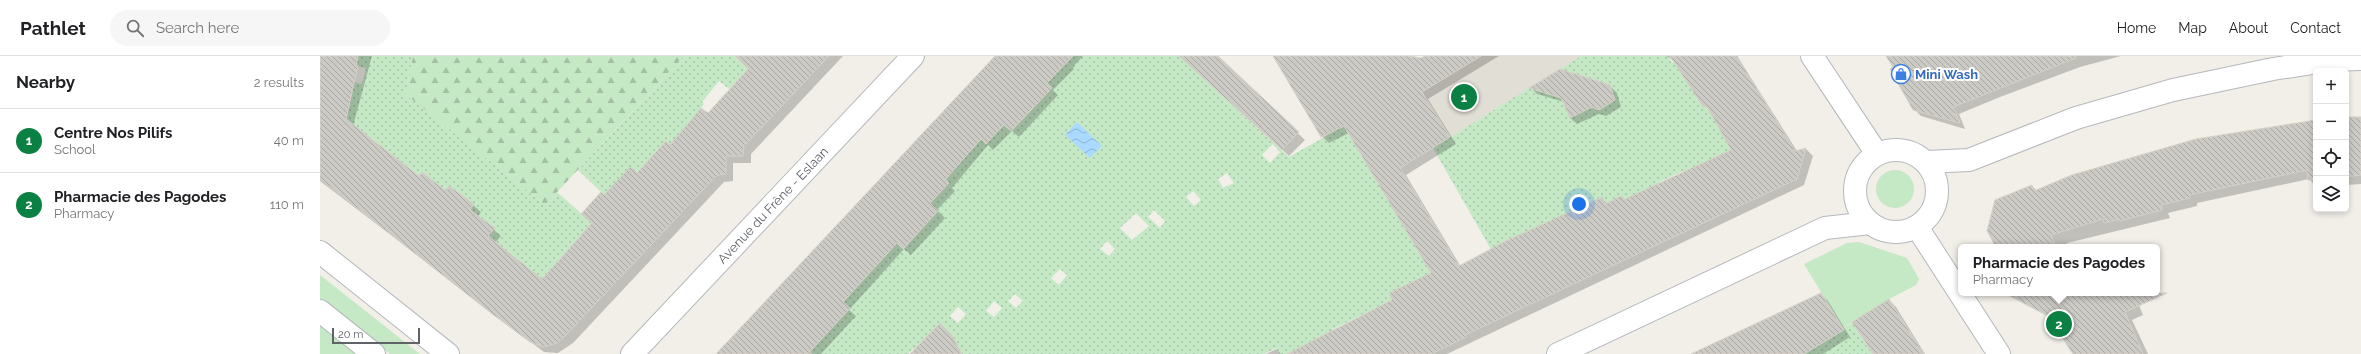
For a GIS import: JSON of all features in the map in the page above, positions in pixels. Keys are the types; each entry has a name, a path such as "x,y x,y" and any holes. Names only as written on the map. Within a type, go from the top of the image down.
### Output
{"street":[{"name":"Avenue du Frêne - Eslaan","path":"632,354 913,56"},
{"path":"1812,56 1877,154"},
{"path":"1926,162 1969,160 2076,118 2173,90 2331,58 2361,59"},
{"path":"1886,150 1908,151 1926,162 1936,180 1938,190 1932,211 1917,227 1898,232 1878,228 1870,223 1859,209 1855,193 1857,178 1864,164 1877,154 1886,150"},
{"path":"1938,190 1969,160"},
{"path":"1825,228 1855,193"},
{"path":"1558,354 1825,228 1870,223"},
{"path":"1917,227 1958,291"},
{"path":"320,252 448,354"},
{"path":"1961,296 1998,354"},
{"path":"320,311 374,354"}],"shaded area":[{"path":"1481,56 1581,56 1433,148 1405,103"}],"green space":[{"path":"358,56 413,56 405,94 545,205 557,192 592,223 549,271 551,273 544,283 488,236 494,228 470,210 449,187 446,191 422,172 418,176 371,138 343,129 354,82 362,84 366,68 356,66"},
{"path":"413,56 684,56 545,205 405,94"},
{"path":"684,56 753,56 748,69 729,89 719,81 702,102 704,104 670,145 666,141 614,204 578,170"},
{"path":"1070,56 1199,56 1191,67 1289,157 1344,126 1434,278 1420,278 1389,293 1392,300 1333,329 1337,338 1308,344 1287,354 1279,354 1276,348 1264,354 918,354 913,349 908,354 813,354 805,347 831,329 850,309 843,302 896,242 904,249 938,211 930,203 949,183 943,178 981,139 1004,125 1012,131 1052,88 1047,83 1068,61","holes":["1273,144 1280,152 1270,163 1262,155","1227,173 1234,183 1223,188 1218,179","1193,191 1201,200 1194,206 1186,197","1154,210 1165,221 1160,228 1148,217","1136,213 1149,226 1132,240 1120,228","1107,241 1115,249 1109,256 1100,249","1060,269 1067,275 1059,285 1051,278","1015,294 1023,301 1016,308 1008,301","994,301 1002,308 994,317 986,311","958,307 966,314 958,323 950,316","940,323 948,331 940,339 932,331"]},
{"path":"1581,56 1668,56 1672,63 1682,57 1719,122 1716,124 1738,147 1687,178 1683,171 1659,182 1662,189 1623,201 1621,196 1605,204 1602,197 1492,251 1433,148 1529,88 1599,110 1615,100 1610,85 1560,69"},
{"path":"1891,170 1899,170 1909,175 1913,182 1913,196 1909,203 1899,208 1891,208 1881,203 1879,200 1876,193 1876,185 1881,175 1884,173"},
{"path":"1859,242 1907,258 1919,279 1916,285 1889,299 1843,328 1804,264 1847,243"},
{"path":"320,275 420,354 390,354 320,299"},
{"path":"1858,319 1860,335 1867,346 1873,343 1879,354 1803,354"},
{"path":"320,323 359,354 320,354"}],"water":[{"path":"1077,122 1102,146 1090,158 1065,135"}],"building":[{"path":"320,56 358,56 356,66 358,66 346,119 419,176 422,172 446,191 449,186 474,204 470,210 495,228 488,236 542,279 592,223 581,214 601,192 604,195 630,167 637,173 666,141 670,145 701,108 708,113 748,69 735,56 829,56 744,146 743,156 726,156 726,174 717,175 565,336 557,343 544,347 530,342 491,313 320,179"},
{"path":"995,56 1073,56 1047,83 1052,88 1011,131 1004,125 986,144 981,139 945,180 949,183 930,203 938,211 903,249 897,243 843,302 850,308 808,354 716,354"},
{"path":"1179,56 1218,56 1299,132 1282,150"},
{"path":"1273,56 1410,56 1421,58 1425,56 1481,56 1422,92 1450,137 1400,168 1459,266 1506,241 1602,197 1605,204 1621,196 1623,200 1731,150 1706,105 1703,107 1670,56 1737,56 1795,151 1806,148 1797,179 1465,335 1466,337 1431,354 1287,354 1392,300 1389,293 1431,273 1344,126 1321,137"},
{"path":"1886,56 2076,56 2076,58 1953,107 1960,123 1913,110 1890,69 1893,67"},
{"path":"1560,69 1610,85 1615,100 1599,110 1592,107 1570,118 1561,98 1529,88"},
{"path":"2349,117 2361,117 2361,175 2349,177"},
{"path":"2313,120 2313,179 2308,180 2307,170 2189,195 2190,198 2161,205 2162,210 2120,221 2119,219 2104,223 2103,219 2051,235 2055,244 1994,244 1987,231 1995,200 2032,185 2034,191 2072,175 2196,139"},
{"path":"1821,293 1844,330 1804,354 1691,354"},
{"path":"2160,293 2167,293 2125,312 2143,354 2073,354 2048,316 2010,296 2160,296"},
{"path":"1889,299 1924,354 1873,354 1852,322"},
{"path":"940,323 951,334 962,354 910,354"}],"place":[{"name":"Mini Wash","path":"1901,74"},
{"name":"Centre Nos Pilifs","path":"1464,97"},
{"name":"Pharmacie des Pagodes","path":"2059,324"}]}
